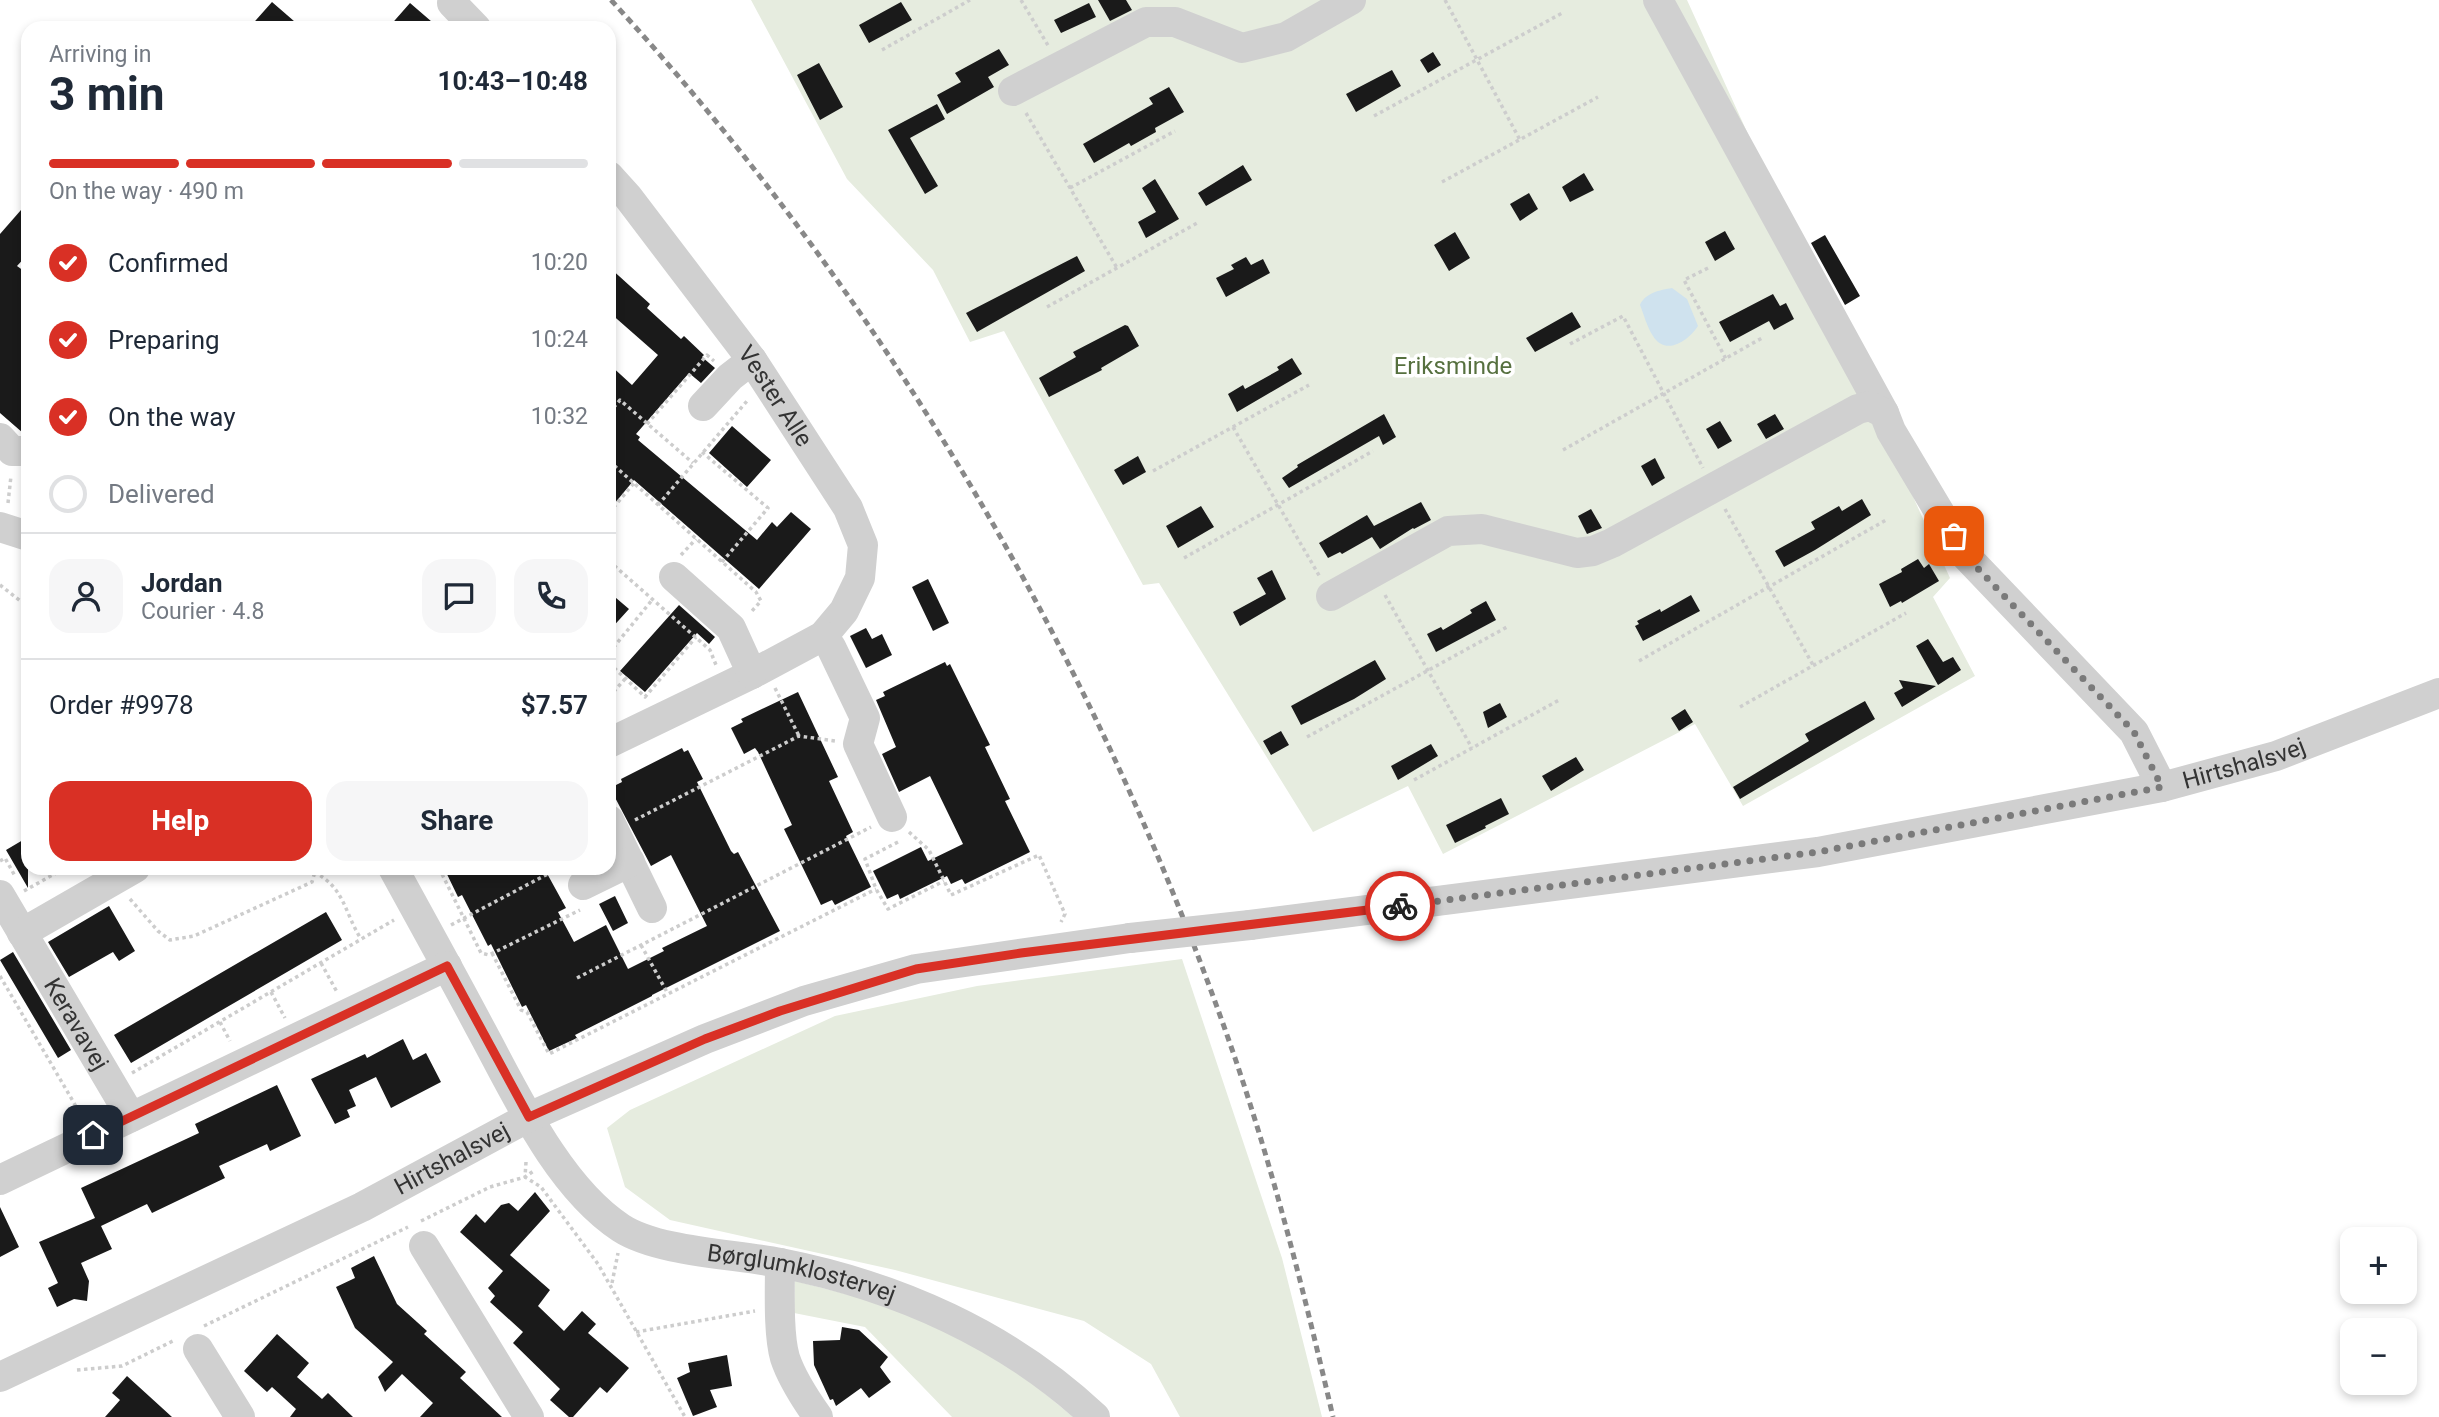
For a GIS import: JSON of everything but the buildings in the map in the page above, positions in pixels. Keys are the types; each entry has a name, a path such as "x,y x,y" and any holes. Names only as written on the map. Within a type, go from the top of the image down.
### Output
{"street":[{"path":"1013,91 1146,22 1175,22 1242,48 1286,37 1351,0"},
{"path":"1658,0 1884,413 1891,431 1965,555 2134,732 2162,787"},
{"path":"452,3 468,21"},
{"name":"Vester Alle","path":"616,196 752,360 848,508 863,545 859,578 844,611 823,636 616,740"},
{"path":"703,406 752,360"},
{"path":"1331,596 1448,531 1482,529 1577,553 1593,551 1858,409 1870,406 1884,413"},
{"path":"0,438 20,461"},
{"path":"674,577 731,628 758,670"},
{"path":"823,636 831,647 864,718 858,744 902,826"},
{"name":"Hirtshalsvej","path":"0,1377 362,1207 529,1117 705,1039 804,1001 916,969 1130,938 1818,852 2162,787 2276,756 2439,693"},
{"path":"616,833 652,908"},
{"path":"616,869 630,862"},
{"path":"22,933 122,875"},
{"name":"Børglumklostervej","path":"397,875 529,1117 571,1182 597,1210 623,1229 653,1243 780,1263 857,1281 894,1294 942,1314 1018,1356 1095,1417"},
{"path":"575,888 602,875"},
{"name":"Keravavej","path":"0,895 131,1117"},
{"path":"0,1180 447,966"},
{"path":"424,1246 529,1417"},
{"path":"780,1263 780,1307 785,1357 806,1400 818,1417"},
{"path":"193,1338 240,1417"}],"path":[{"path":"882,50 970,0"},
{"path":"1021,0 1060,67"},
{"path":"1445,0 1520,139"},
{"path":"1374,116 1564,12"},
{"path":"1013,91 1117,268"},
{"path":"1443,182 1598,97"},
{"path":"1070,188 1175,131"},
{"path":"1047,307 1199,222"},
{"path":"1708,268 1684,280 1726,359"},
{"path":"1570,344 1623,316 1713,488 1813,665"},
{"path":"1563,450 1762,338"},
{"path":"658,505 748,402 726,382"},
{"path":"1153,471 1309,384"},
{"path":"616,404 620,400 692,463"},
{"path":"1233,427 1331,596"},
{"path":"1184,558 1373,451"},
{"path":"702,452 768,508 722,562"},
{"path":"11,530 20,461"},
{"path":"616,467 756,592 761,601 733,632"},
{"path":"616,505 634,483"},
{"path":"1639,661 1886,520"},
{"path":"616,567 710,650 725,687"},
{"path":"1373,573 1472,748"},
{"path":"0,585 21,602"},
{"path":"616,644 652,599"},
{"path":"1740,707 1906,613"},
{"path":"1307,737 1507,627"},
{"path":"616,670 645,697 696,637"},
{"path":"758,670 799,736"},
{"path":"616,689 625,679"},
{"path":"1414,780 1561,699"},
{"path":"616,823 799,736 858,744"},
{"path":"902,826 865,859 876,889 888,909 944,881"},
{"path":"902,826 929,850 951,895 1039,855 1065,914 1048,949"},
{"path":"577,978 640,945 902,826"},
{"path":"0,861 5,858 24,891 53,875"},
{"path":"125,875 158,931 170,940 194,936 312,882 314,875"},
{"path":"322,875 338,890 348,917 361,939"},
{"path":"442,875 481,953 489,955 582,909 575,888 565,875"},
{"path":"430,936 546,875"},
{"path":"492,953 521,1010 527,1012 549,1054 876,889"},
{"path":"111,1084 415,908"},
{"path":"640,945 668,994"},
{"path":"321,963 349,1013"},
{"path":"0,976 93,1135"},
{"path":"71,1371 122,1366 193,1338 490,1187 525,1177 555,1158"},
{"path":"525,1177 541,1187 580,1237 611,1285 685,1417"},
{"path":"611,1285 623,1229"},
{"path":"636,1332 780,1307"}],"green space":[{"name":"Eriksminde","path":"751,0 1687,0 1950,578 1933,597 1975,676 1743,806 1695,724 1443,854 1408,786 1313,832 1159,583 1143,585 1004,331 970,342 933,270 847,179"},
{"path":"1182,959 1282,1258 1322,1417 1180,1417 1151,1364 1084,1321 895,1270 670,1220 625,1187 607,1128 630,1110 835,1016 977,986"},
{"path":"795,1281 881,1303 972,1340 1073,1417 952,1417 865,1327 794,1313"}],"water":[{"path":"1672,288 1687,299 1698,326 1683,341 1671,346 1658,342 1640,305 1649,295"}],"railway":[{"path":"611,0 712,117 807,239 896,366 977,497 1052,632 1120,771 1181,913 1235,1058 1288,1236 1333,1417"}],"way so far":[{"path":"1400,906 1818,852 2162,787 2134,732 1965,555 1954,536"}],"route":[{"path":"93,1135 447,966 529,1117 705,1039 804,1001 916,969 1130,938 1400,906"}]}
